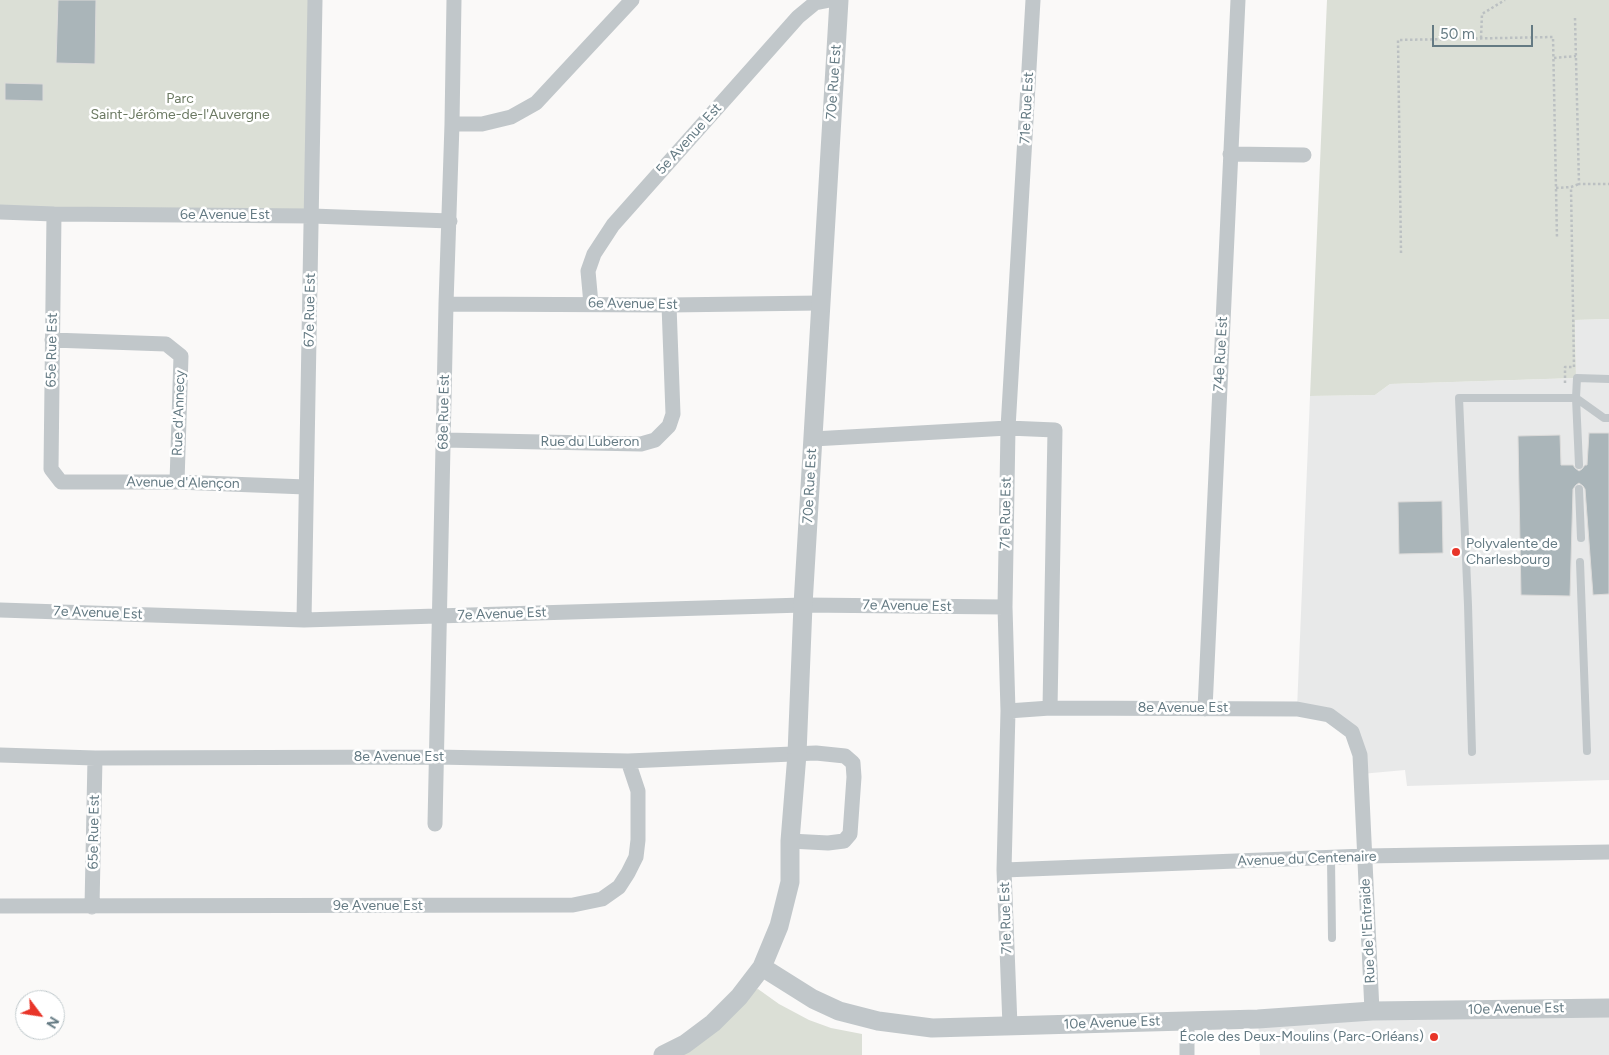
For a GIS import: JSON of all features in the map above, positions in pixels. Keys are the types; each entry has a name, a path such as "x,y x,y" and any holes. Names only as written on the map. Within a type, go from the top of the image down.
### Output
{"street":[{"name":"67e Rue Est","path":"304,620 315,0"},
{"name":"68e Rue Est","path":"435,824 454,0"},
{"path":"452,124 492,122 511,117 536,103 632,0"},
{"name":"5e Avenue Est","path":"591,304 588,270 594,254 613,225 798,17 815,3 830,0"},
{"name":"70e Rue Est","path":"762,967 779,926 790,882 790,841 797,754 803,605 839,0"},
{"name":"71e Rue Est","path":"1010,1026 1004,870 1008,711 1005,608 1008,428 1033,0"},
{"name":"74e Rue Est","path":"1205,709 1238,0"},
{"path":"1230,154 1304,155"},
{"name":"6e Avenue Est","path":"0,212 312,216 450,221"},
{"name":"65e Rue Est","path":"54,214 51,469 60,482"},
{"name":"6e Avenue Est","path":"446,304 669,305 820,303"},
{"name":"Rue du Luberon","path":"444,440 641,444 655,440 669,426 672,414 669,305"},
{"name":"Rue d'Annecy","path":"52,340 166,344 181,356 177,482"},
{"path":"813,439 1008,428 1055,430 1050,708"},
{"name":"Avenue d'Alençon","path":"60,482 177,482 306,486"},
{"name":"7e Avenue Est","path":"0,610 304,620 803,605 1005,608"},
{"name":"8e Avenue Est","path":"1008,711 1050,708 1297,709 1329,715 1352,732"},
{"name":"Rue de l'Entraide","path":"1352,732 1360,755 1372,1011"},
{"name":"8e Avenue Est","path":"0,755 95,758 436,757 628,761 797,754 845,756 853,763 854,777 852,827 850,834 844,841 790,841"},
{"name":"65e Rue Est","path":"92,907 95,758"},
{"name":"9e Avenue Est","path":"0,906 573,905 602,899 619,887 636,857 638,791 628,761"},
{"name":"Avenue du Centenaire","path":"1004,870 1365,856 1609,852"},
{"path":"663,1055 685,1044 713,1023 739,998 762,967"},
{"name":"10e Avenue Est","path":"762,967 813,999 839,1011 878,1021 932,1028 1258,1019 1372,1011 1609,1008"},
{"path":"1187,1021 1187,1055"}],"lane":[{"path":"1579,465 1577,378 1609,379"},
{"path":"1472,752 1468,605 1458,398 1576,398 1604,418 1609,418"},
{"path":"1579,489 1581,538"},
{"path":"1580,562 1587,751"},
{"path":"1331,858 1332,938"}],"path":[{"path":"1481,38 1482,14 1504,0"},
{"path":"1575,18 1579,184"},
{"path":"1401,253 1398,40 1553,37 1557,239"},
{"path":"1554,58 1576,56"},
{"path":"1556,188 1571,187 1579,184 1609,184"},
{"path":"1565,383 1564,366 1574,367 1571,187"}],"shaded area":[{"name":"Polyvalente de Charlesbourg","path":"1609,319 1609,780 1407,786 1405,770 1361,774 1352,732 1297,709 1310,396 1375,395 1390,384 1576,378 1575,320"},
{"name":"École des Deux-Moulins (Parc-Orléans)","path":"1609,1008 1609,1055 1260,1055 1258,1019"}],"green space":[{"name":"Parc Saint-Jérôme-de-l'Auvergne","path":"0,0 315,0 312,216 0,212"},
{"path":"1327,0 1609,0 1609,319 1575,320 1576,378 1390,384 1375,395 1310,396"},
{"path":"758,989 779,1004 809,1020 831,1028 862,1034 862,1055 683,1055 749,992"}],"building":[{"path":"58,0 96,0 95,64 56,63"},
{"path":"5,83 43,84 43,101 5,100"},
{"path":"1589,433 1609,433 1609,594 1593,595 1585,489 1579,483 1573,489 1570,596 1521,595 1518,436 1560,435 1561,465 1573,465 1579,471 1587,465"},
{"path":"1442,501 1443,553 1399,554 1398,502"}],"place":[{"name":"Polyvalente de Charlesbourg","path":"1456,552"},
{"name":"École des Deux-Moulins (Parc-Orléans)","path":"1434,1037"}]}
